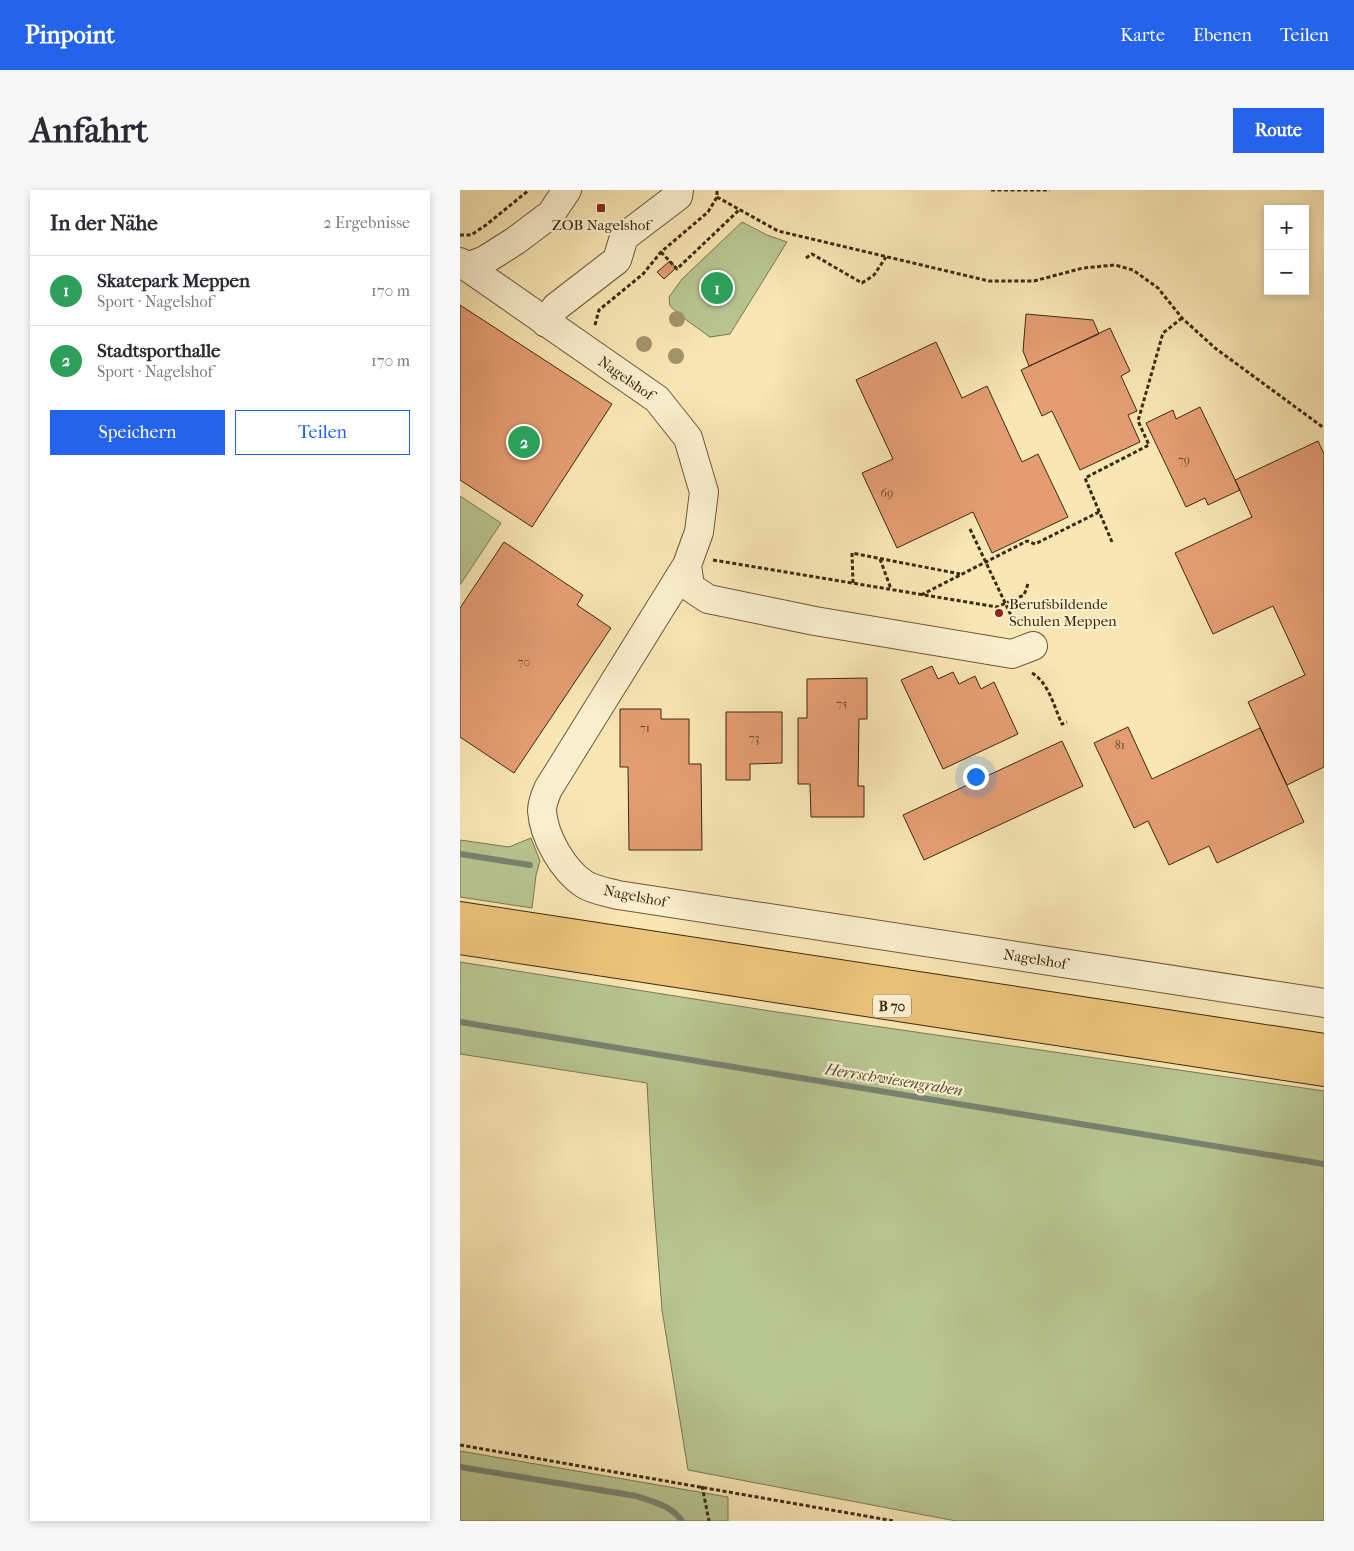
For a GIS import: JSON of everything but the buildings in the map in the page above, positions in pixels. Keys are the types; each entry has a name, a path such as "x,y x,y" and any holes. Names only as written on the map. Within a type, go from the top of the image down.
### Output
{"highway":[{"name":"B 70","path":"460,916 1324,1048"},
{"name":"B 70","path":"460,940 1324,1072"}],"street":[{"path":"464,265 485,260 551,214 567,190"},
{"path":"546,323 556,307 617,260 624,237 678,196 679,190"},
{"name":"Nagelshof","path":"464,265 658,399 688,438 704,492 699,532 687,565 557,773 543,800 542,812 549,838 564,866 585,885 618,895 1324,1003"},
{"path":"687,565 690,587 708,599 815,622 1012,654 1030,647"}],"path":[{"path":"460,235 471,235 529,190"},
{"path":"595,332 594,326 599,310 643,274 661,252 708,212 716,197 717,190"},
{"path":"991,190 1050,190"},
{"path":"716,197 778,231 989,281 1034,280 1083,268 1115,265 1133,270 1158,288 1182,318 1215,348 1324,428"},
{"path":"661,252 677,269 740,210"},
{"path":"806,258 812,254 862,283 874,275 886,258"},
{"path":"1112,542 1085,478 1149,445 1138,421 1164,333 1182,318"},
{"path":"921,594 1027,541 1035,544 1099,512"},
{"path":"970,529 1005,603 1030,647"},
{"path":"853,583 852,553 961,574"},
{"path":"687,565 705,558 997,607 1024,595 1028,584"},
{"path":"880,559 891,590"},
{"path":"460,1445 894,1521"},
{"path":"702,1486 709,1521"}],"green space":[{"path":"742,222 767,235 787,242 730,334 710,337 670,306 669,297 682,279"},
{"path":"460,496 501,523 460,585"},
{"path":"531,838 540,861 536,875 532,908 460,897 460,840 509,847"},
{"path":"460,962 770,1011 1324,1091 1324,1521 956,1521 688,1470 662,1310 647,1083 460,1054"},
{"path":"460,1451 728,1497 728,1521 460,1521"}],"waterway":[{"path":"460,854 530,865"},
{"name":"Herrschwiesengraben","path":"460,1022 1324,1164"},
{"path":"460,1467 636,1496 655,1502 673,1511 682,1521"}],"place":[{"name":"ZOB Nagelshof","path":"601,208"},
{"name":"Skatepark Meppen","path":"717,288"},
{"name":"Stadtsporthalle","path":"524,442"},
{"name":"Berufsbildende Schulen Meppen","path":"999,613"}]}
